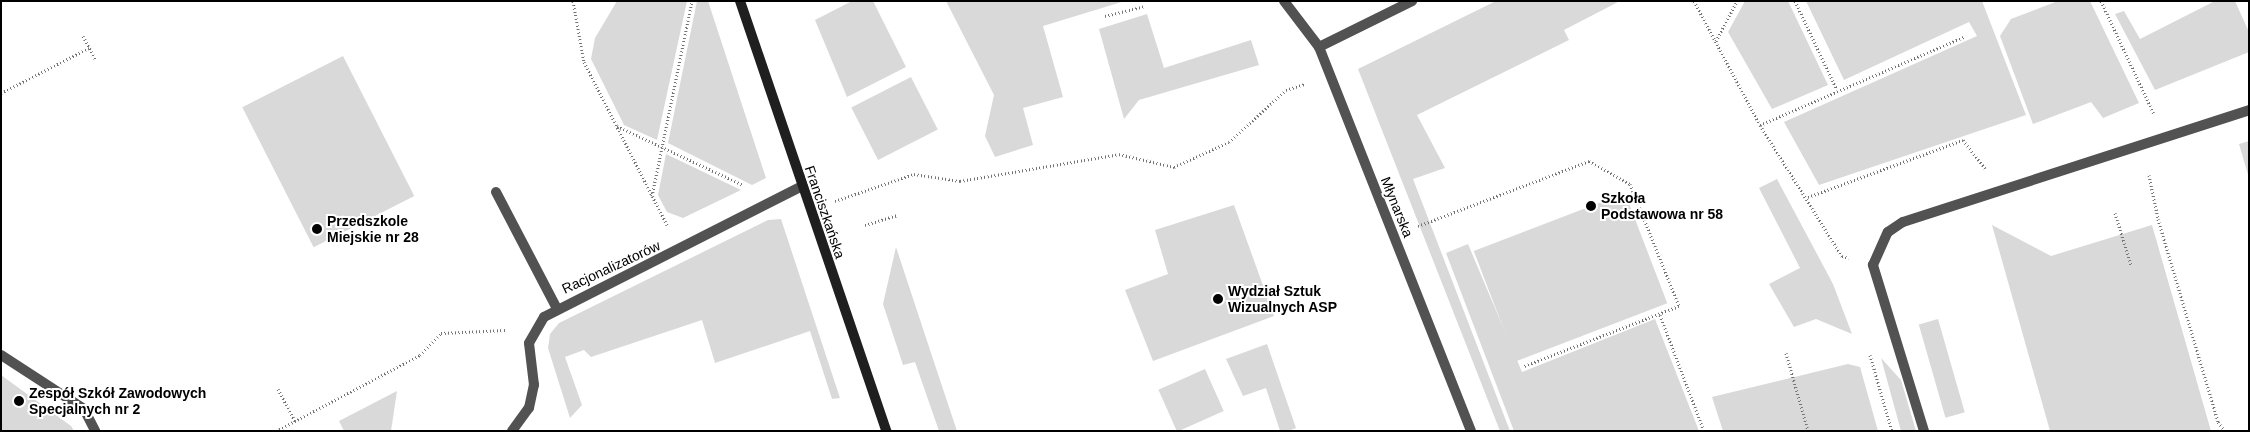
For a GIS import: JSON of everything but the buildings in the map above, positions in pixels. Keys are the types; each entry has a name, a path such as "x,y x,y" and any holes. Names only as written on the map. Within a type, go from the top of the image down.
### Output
{"street":[{"name":"Franciszkańska","path":"740,1 886,431"},
{"name":"Młynarska","path":"1284,1 1319,47 1470,431"},
{"path":"1319,47 1412,1"},
{"path":"1924,431 1873,265 1888,232 1903,222 2249,110"},
{"name":"Racjonalizatorów","path":"534,328 556,307 679,250 772,199 802,186"},
{"path":"496,192 556,307"},
{"path":"512,431 529,408 534,385 529,342 534,328"},
{"path":"1,355 84,409 95,431"}],"path":[{"path":"573,1 584,62 679,250"},
{"path":"652,196 692,1"},
{"path":"1694,1 1760,125 1808,197 1842,256 1873,265"},
{"path":"1715,42 1736,1"},
{"path":"1795,1 1837,90"},
{"path":"2101,1 2151,107"},
{"path":"1106,16 1145,6"},
{"path":"83,36 95,59"},
{"path":"1760,125 1837,90 1966,36"},
{"path":"1,93 89,48"},
{"path":"810,210 914,174 960,181 1119,154 1174,167 1229,142 1286,90 1313,81"},
{"path":"617,126 772,199"},
{"path":"1808,197 1963,140 2002,190"},
{"path":"1421,225 1589,162 1630,184 1679,306 1524,366"},
{"path":"2149,175 2174,274 2218,422 2224,431"},
{"path":"2115,212 2130,265"},
{"path":"865,225 897,215"},
{"path":"1660,314 1704,431"},
{"path":"276,431 420,355 441,333 534,328"},
{"path":"1786,353 1808,431"},
{"path":"278,389 295,421"}],"shaded area":[{"path":"617,1 687,1 657,140 624,125 591,59 595,38"},
{"path":"697,1 708,1 766,178 752,185 668,143"},
{"path":"852,1 873,1 906,67 847,97 815,20"},
{"path":"946,1 1125,1 1043,26 1063,97 1023,108 1033,145 995,157 985,136 994,95"},
{"path":"1496,1 1620,1 1564,30 1569,40 1417,115 1445,168 1413,179 1510,431 1500,431 1358,69"},
{"path":"1745,1 1788,1 1828,85 1772,109 1728,32"},
{"path":"1806,1 1982,1 2026,115 1819,185 1784,122 1977,36 1969,22 1844,80"},
{"path":"2058,1 2090,1 2139,103 2103,118 2091,102 2033,124 2000,36 2011,19"},
{"path":"2215,1 2235,1 2249,32 2249,52 2155,90 2115,14 2124,11 2140,39"},
{"path":"1147,14 1164,68 1251,40 1259,65 1139,100 1124,119 1099,29"},
{"path":"343,56 414,196 314,247 242,107"},
{"path":"911,77 938,130 878,160 851,107"},
{"path":"2249,141 2249,178 2239,144"},
{"path":"666,154 741,190 683,218 667,212 658,195"},
{"path":"1777,179 1833,284 1852,334 1816,319 1794,327 1769,284 1800,268 1759,188"},
{"path":"1625,193 1667,303 1516,361 1474,251"},
{"path":"1234,205 1274,316 1153,361 1125,290 1168,274 1155,230"},
{"path":"781,219 840,398 832,399 810,331 715,363 702,320 591,357 584,350 565,357 582,405 570,418 548,348 550,334 559,323 768,220"},
{"path":"1992,225 2051,256 2152,225 2211,431 2050,431"},
{"path":"1468,244 1522,372 1655,319 1699,431 1514,431 1446,253"},
{"path":"896,247 957,431 939,431 915,362 903,365 883,304"},
{"path":"1938,319 1965,412 1946,418 1919,325"},
{"path":"1267,344 1296,428 1288,431 1280,431 1266,388 1243,396 1226,359"},
{"path":"1881,358 1901,380 1916,431 1901,431"},
{"path":"1848,364 1860,367 1878,431 1723,431 1712,397"},
{"path":"1205,369 1224,411 1177,431 1158,390"},
{"name":"Zespół Szkół Zawodowych Specjalnych nr 2","path":"1,375 71,426 74,431 1,431"},
{"path":"397,391 391,431 344,431 339,421"}],"place":[{"name":"Szkoła Podstawowa nr 58","path":"1591,206"},
{"name":"Przedszkole Miejskie nr 28","path":"317,229"},
{"name":"Wydział Sztuk Wizualnych ASP","path":"1218,299"},
{"name":"Zespół Szkół Zawodowych Specjalnych nr 2","path":"19,401"}]}
